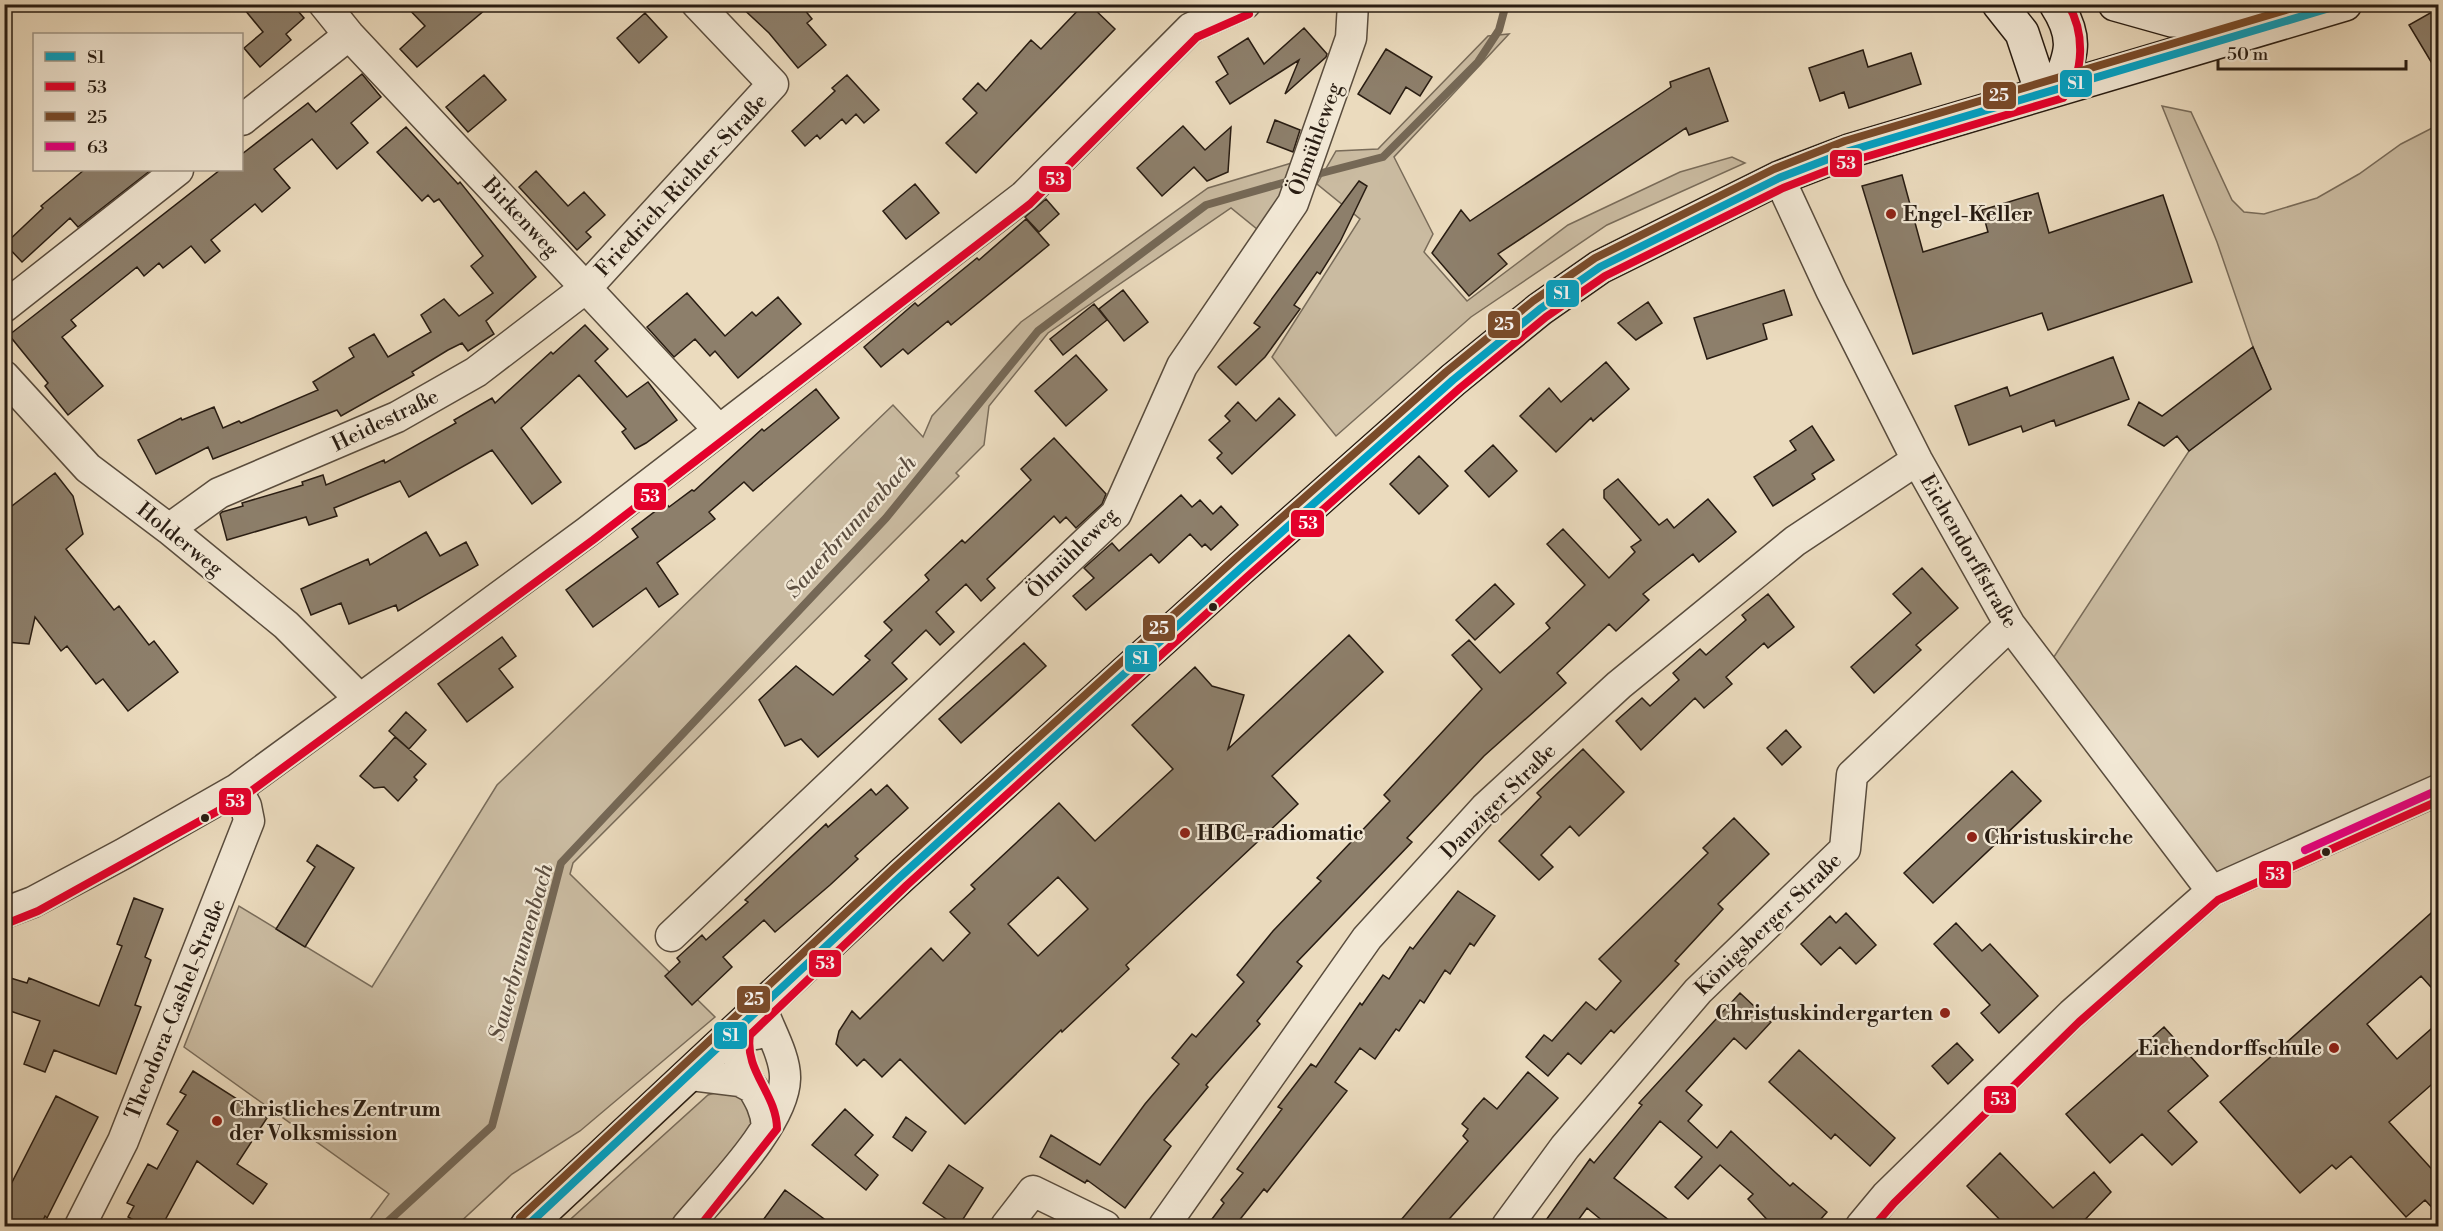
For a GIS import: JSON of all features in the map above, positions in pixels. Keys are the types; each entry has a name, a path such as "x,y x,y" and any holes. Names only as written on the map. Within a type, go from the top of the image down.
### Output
{"main road":[{"path":"1999,4 2022,33 2050,91"},
{"path":"2050,91 2072,49 2067,21 2056,4"},
{"path":"2115,4 2172,20 2280,23"},
{"path":"527,1227 751,1019 900,876 1246,562 1454,380 1540,309 1600,267 1779,178 1849,151 2345,4"}],"street":[{"name":"Birkenweg","path":"324,4 349,35 718,429"},
{"name":"Friedrich-Richter-Straße","path":"587,287 773,84 697,4"},
{"path":"4,913 33,902 237,789 360,699 587,532 718,429 1024,196 1191,28 1245,4"},
{"name":"Ölmühleweg","path":"670,936 1116,514 1182,366 1293,203 1351,38 1353,4"},
{"path":"243,119 349,35"},
{"path":"4,306 177,171"},
{"name":"Eichendorffstraße","path":"1779,178 1831,290 1917,460 2010,625 2212,891"},
{"name":"Heidestraße","path":"169,529 219,493 397,417 476,372 587,287"},
{"name":"Holderweg","path":"4,376 88,468 169,529 286,626 360,699"},
{"name":"Danziger Straße","path":"1164,1227 1367,938 1485,807 1619,686 1795,541 1917,460"},
{"name":"Königsberger Straße","path":"1507,1227 1565,1147 1698,991 1845,849 1852,775 2010,625"},
{"name":"Theodora-Cashel-Straße","path":"80,1227 123,1141 249,821 246,806 237,789"},
{"path":"1861,1227 1886,1196 2072,1014 2212,891 2439,790"},
{"path":"687,1227 767,1127 782,1097 785,1077 781,1059 766,1041 754,1032 751,1019"},
{"path":"751,1019 736,1055 740,1068 766,1110 767,1127"},
{"path":"691,1075 740,1081 753,1088"},
{"path":"1006,1227 1033,1191 1105,1227"}],"shaded area":[{"path":"1509,34 1394,157 1433,234 1424,252 1467,301 1568,225 1680,172 1732,157 1745,163 1607,225 1471,317 1336,436 1272,357 1360,219 1317,184 1336,151 1378,149 1488,36"},
{"path":"2162,106 2191,112 2232,200 2244,212 2264,214 2317,198 2359,174 2401,144 2438,125 2438,790 2212,891 2044,672 2189,451 2271,389 2253,347 2217,242"},
{"path":"1295,162 1282,198 1262,233 1231,208 1048,333 989,406 984,445 956,473 959,476 573,863 570,874 715,1017 580,1131 512,1174 456,1226 365,1226 389,1194 184,1047 239,906 372,987 497,785 893,405 923,437 932,416 1021,322 1208,188"},
{"path":"725,1090 761,1099 766,1110 687,1226 563,1226 708,1095"}],"building":[{"path":"240,4 292,4 304,18 286,34 291,40 260,67 244,48 263,32"},
{"path":"404,4 492,4 417,67 400,49 425,26"},
{"path":"738,4 800,4 812,19 807,23 826,45 798,68 769,33"},
{"path":"1084,4 1089,4 1115,29 976,173 946,143 977,113 963,99 978,83 986,91 1031,40 1041,49"},
{"path":"2439,8 2439,75 2409,25"},
{"path":"645,13 667,37 639,63 617,38"},
{"path":"1304,28 1327,54 1326,57 1285,94 1299,60 1230,104 1216,82 1228,74 1218,57 1248,38 1264,64"},
{"path":"1386,49 1432,77 1420,96 1406,87 1390,114 1358,94"},
{"path":"1863,50 1868,67 1911,53 1921,84 1849,108 1844,92 1820,101 1809,68"},
{"path":"1709,68 1728,121 1689,135 1686,128 1498,254 1507,264 1469,296 1432,253 1461,210 1470,221 1671,87 1670,82"},
{"path":"362,74 381,97 351,123 368,143 337,169 312,139 274,169 290,188 262,212 255,204 211,240 220,251 205,263 191,246 163,268 159,263 144,276 137,267 71,320 76,326 62,337 103,386 68,415 45,386 48,383 9,335 219,171 243,171 243,153 308,103 316,112"},
{"path":"484,75 506,100 468,132 446,107"},
{"path":"847,75 879,110 864,123 856,114 846,124 842,119 820,139 817,135 805,146 792,131 835,91 832,88"},
{"path":"1275,120 1300,130 1293,152 1267,142"},
{"path":"1183,126 1205,150 1231,127 1228,172 1207,181 1194,167 1162,196 1137,168"},
{"path":"406,127 458,184 460,182 536,277 486,321 494,334 468,351 462,343 448,350 412,372 414,375 341,416 337,410 213,459 208,447 156,474 138,440 181,418 182,420 214,407 223,428 239,421 241,423 318,390 313,382 354,357 349,348 374,334 388,357 431,332 421,315 444,299 459,316 493,293 471,266 483,256 439,199 434,202 428,195 422,201 377,152"},
{"path":"83,171 150,171 78,227 70,218 22,262 5,244 43,208 41,206"},
{"path":"536,171 568,206 584,192 605,215 586,232 591,237 577,250 519,187"},
{"path":"1902,175 1923,252 1988,232 1982,210 2038,193 2049,233 2163,195 2192,282 2048,330 2042,313 1913,354 1862,186"},
{"path":"1359,181 1367,186 1340,242 1320,274 1317,272 1294,305 1300,309 1265,357 1236,385 1218,367 1260,327 1254,323"},
{"path":"915,184 939,213 906,239 883,211"},
{"path":"1046,199 1059,214 1039,232 1025,217"},
{"path":"1026,219 1049,245 951,325 948,321 908,354 903,349 881,367 864,347 915,303 918,306 977,258 979,260"},
{"path":"1123,290 1148,322 1124,341 1099,309"},
{"path":"1784,290 1792,315 1763,324 1767,339 1707,359 1694,318"},
{"path":"687,293 725,336 752,312 756,316 778,297 801,324 738,378 715,351 710,356 695,339 674,357 647,327"},
{"path":"1648,302 1662,323 1636,340 1618,323"},
{"path":"1094,304 1107,320 1063,355 1050,339"},
{"path":"585,325 608,349 595,361 627,397 648,382 677,420 646,443 635,449 622,432 626,429 579,375 521,428 561,482 532,504 492,450 409,497 400,481 334,508 337,516 309,525 306,517 227,540 220,514 222,512 243,506 242,503 303,485 302,482 323,475 326,485 384,460 385,463 456,423 454,420 492,398 495,403 551,352 553,354"},
{"path":"2253,347 2271,389 2189,451 2177,436 2164,446 2128,425 2139,402 2162,416"},
{"path":"1076,355 1107,390 1066,426 1035,391"},
{"path":"2113,357 2129,399 2056,426 2054,420 2023,432 2021,426 1969,445 1955,406 2007,387 2010,396"},
{"path":"1606,362 1629,389 1593,421 1591,418 1556,452 1520,416 1549,388 1561,402"},
{"path":"816,389 839,418 753,491 744,482 709,512 715,519 657,563 678,594 659,607 646,588 593,627 566,590 638,537 632,529 666,503 669,507 692,490 694,491 762,429 764,431"},
{"path":"1279,398 1295,415 1232,474 1217,458 1222,453 1209,440 1230,421 1225,416 1238,402 1256,421"},
{"path":"1812,426 1834,460 1812,474 1815,479 1773,506 1754,477 1796,450 1790,441"},
{"path":"1054,438 1106,494 1102,504 1076,528 1066,517 1060,523 1054,516 987,579 995,588 981,601 966,584 936,612 954,632 940,645 926,630 892,663 907,679 818,757 801,739 785,746 759,700 796,666 833,695 870,660 865,656 892,630 884,622 929,580 925,575 962,540 965,543 1031,480 1021,469"},
{"path":"1493,445 1517,471 1489,497 1465,471"},
{"path":"1419,456 1448,486 1419,514 1390,484"},
{"path":"55,473 73,496 83,534 66,549 114,610 119,606 149,645 154,641 178,672 128,711 103,679 96,684 67,646 61,651 35,617 29,644 6,642 4,512"},
{"path":"1618,479 1659,525 1667,519 1674,528 1708,499 1736,532 1699,562 1693,554 1643,594 1649,600 1616,631 1609,624 1557,673 1566,683 1484,756 1407,838 1412,842 1297,962 1302,966 1257,1021 1260,1024 1206,1085 1208,1087 1164,1140 1171,1146 1125,1208 1087,1180 1085,1183 1040,1157 1051,1135 1100,1165 1145,1104 1179,1064 1172,1058 1192,1034 1196,1037 1244,982 1237,975 1273,931 1321,881 1317,878 1390,801 1384,795 1482,689 1452,655 1469,640 1500,673 1550,628 1546,623 1585,585 1547,544 1563,529 1609,578 1635,552 1631,547 1641,540 1604,498 1604,490"},
{"path":"1181,495 1192,507 1200,500 1213,514 1221,506 1238,525 1211,550 1205,544 1202,547 1190,534 1159,563 1151,554 1086,610 1073,596 1094,578 1084,568 1112,543 1119,551"},
{"path":"426,532 440,556 466,542 478,565 398,611 396,605 349,624 341,603 311,615 301,589 368,559 370,565"},
{"path":"1922,568 1958,608 1916,645 1921,650 1874,693 1851,667 1911,613 1893,594"},
{"path":"1495,584 1514,604 1475,640 1456,620"},
{"path":"1768,594 1794,627 1768,648 1764,643 1726,677 1732,684 1704,708 1695,698 1641,750 1616,721 1642,698 1650,706 1679,680 1673,673 1700,649 1706,655 1746,620 1742,615"},
{"name":"HBC-radiomatic","path":"1349,635 1383,672 1272,776 1298,804 1126,965 1129,969 1062,1032 1061,1030 965,1124 900,1059 882,1077 864,1059 857,1066 836,1044 839,1031 852,1011 860,1019 931,948 943,961 970,933 950,912 975,889 971,885 1059,803 1095,841 1173,769 1132,725 1195,667 1212,686 1244,695 1228,749","holes":["1058,877 1088,909 1038,956 1008,924"]},
{"path":"502,637 516,656 499,669 513,687 467,722 438,684"},
{"path":"1024,643 1046,666 961,743 939,719"},
{"path":"406,712 426,730 409,749 389,731"},
{"path":"1786,730 1801,747 1782,765 1767,748"},
{"path":"395,737 426,764 414,777 417,780 398,801 384,787 374,788 360,776"},
{"path":"1583,749 1624,792 1579,836 1570,826 1541,855 1553,867 1539,880 1499,841 1541,797 1537,793"},
{"name":"Christuskirche","path":"2012,771 2041,801 1933,903 1904,873"},
{"path":"887,785 908,808 855,856 858,859 775,932 764,920 723,957 732,967 692,1005 665,976 680,962 677,958 702,935 706,940 748,902 745,900 826,824 828,827 871,789 876,795"},
{"path":"1734,818 1769,854 1718,904 1723,909 1675,961 1679,964 1614,1033 1611,1030 1581,1064 1568,1053 1548,1076 1526,1057 1544,1035 1552,1041 1586,1002 1596,1010 1621,981 1599,959 1708,853 1703,848"},
{"path":"317,845 354,868 305,947 276,929 315,867 307,861"},
{"path":"1458,891 1495,916 1474,946 1470,943 1450,974 1445,970 1424,1003 1420,1000 1399,1031 1396,1029 1375,1059 1360,1048 1335,1082 1347,1091 1267,1192 1264,1189 1234,1227 1206,1227 1224,1203 1221,1200 1243,1173 1237,1169 1282,1109 1278,1107 1311,1064 1316,1067 1360,1003 1362,1005 1383,975 1389,979 1410,947 1413,949"},
{"path":"134,898 163,909 145,957 151,960 135,1005 141,1007 116,1074 54,1050 45,1072 24,1064 40,1021 4,1009 4,976 27,983 29,978 99,1006 122,946 117,944"},
{"name":"Eichendorffschule","path":"2439,906 2439,996 2421,976 2367,1024 2397,1059 2439,1022 2439,1078 2389,1122 2439,1177 2439,1215 2425,1200 2406,1217 2351,1156 2336,1169 2332,1165 2300,1193 2220,1102"},
{"path":"1846,913 1876,945 1856,964 1840,947 1821,965 1801,944 1830,916 1836,923"},
{"path":"1956,923 1982,951 1990,944 2038,996 1999,1033 1981,1013 1990,1005 1934,944"},
{"path":"1740,993 1771,1022 1746,1049 1734,1038 1686,1091 1702,1105 1688,1121 1717,1148 1731,1131 1790,1186 1793,1183 1827,1212 1814,1227 1774,1227 1748,1199 1753,1194 1720,1165 1688,1199 1675,1187 1702,1157 1660,1121 1614,1178 1678,1227 1610,1227 1587,1208 1573,1227 1541,1227 1590,1159 1594,1163 1642,1105 1639,1103"},
{"path":"2164,1027 2208,1076 2168,1111 2197,1142 2172,1165 2142,1134 2110,1163 2066,1114"},
{"path":"1957,1043 1973,1060 1948,1084 1932,1066"},
{"path":"1799,1050 1895,1138 1870,1166 1835,1134 1831,1139 1769,1082"},
{"path":"193,1071 267,1118 237,1164 267,1184 253,1204 197,1161 164,1222 159,1220 156,1227 146,1227 128,1217 134,1206 127,1203 148,1164 157,1169 178,1131 167,1124 186,1095 180,1092"},
{"path":"1528,1072 1558,1098 1442,1227 1395,1227 1468,1141 1463,1136 1468,1129 1462,1124 1476,1107 1484,1098 1497,1109"},
{"path":"56,1096 98,1117 47,1218 45,1216 40,1227 4,1227 4,1198"},
{"path":"845,1109 873,1135 855,1155 878,1175 866,1190 812,1145"},
{"path":"906,1117 926,1132 912,1151 893,1137"},
{"path":"2000,1153 2053,1208 2094,1172 2111,1192 2078,1227 2007,1227 1967,1186"},
{"path":"949,1165 983,1188 958,1227 923,1203"},
{"path":"785,1190 835,1227 758,1227"}],"waterway":[{"name":"Sauerbrunnenbach","path":"1310,176 1383,157 1478,62 1499,30 1506,4"},
{"name":"Sauerbrunnenbach","path":"383,1226 492,1126 561,863 886,518 1038,331 1206,205 1293,180"}],"transit line":[{"name":"53","path":"700,1226 777,1129 776,1116 752,1060 749,1048 750,1035 907,885 1247,577 1460,388 1546,317 1605,276 1783,188 1852,161 2063,98 2076,77 2080,52 2080,39 2068,4"},
{"name":"25","path":"520,1218 893,869 1233,561 1446,372 1533,301 1595,258 1774,169 1845,141 2306,4"},
{"name":"S1","path":"527,1226 900,877 1240,569 1453,380 1540,309 1600,267 1779,178 1849,151 2343,4"},
{"name":"53","path":"8,923 38,911 243,797 593,540 1030,204 1197,37 1249,14"},
{"name":"63","path":"2305,850 2438,790"},
{"name":"53","path":"1874,1226 1894,1203 2079,1022 2218,900 2438,801"}],"place":[{"name":"Engel-Keller","path":"1891,214"},
{"name":"HBC-radiomatic","path":"1185,833"},
{"name":"Christuskirche","path":"1972,837"},
{"name":"Christuskindergarten","path":"1945,1013"},
{"name":"Eichendorffschule","path":"2334,1048"},
{"name":"Christliches Zentrum der Volksmission","path":"217,1121"}]}
